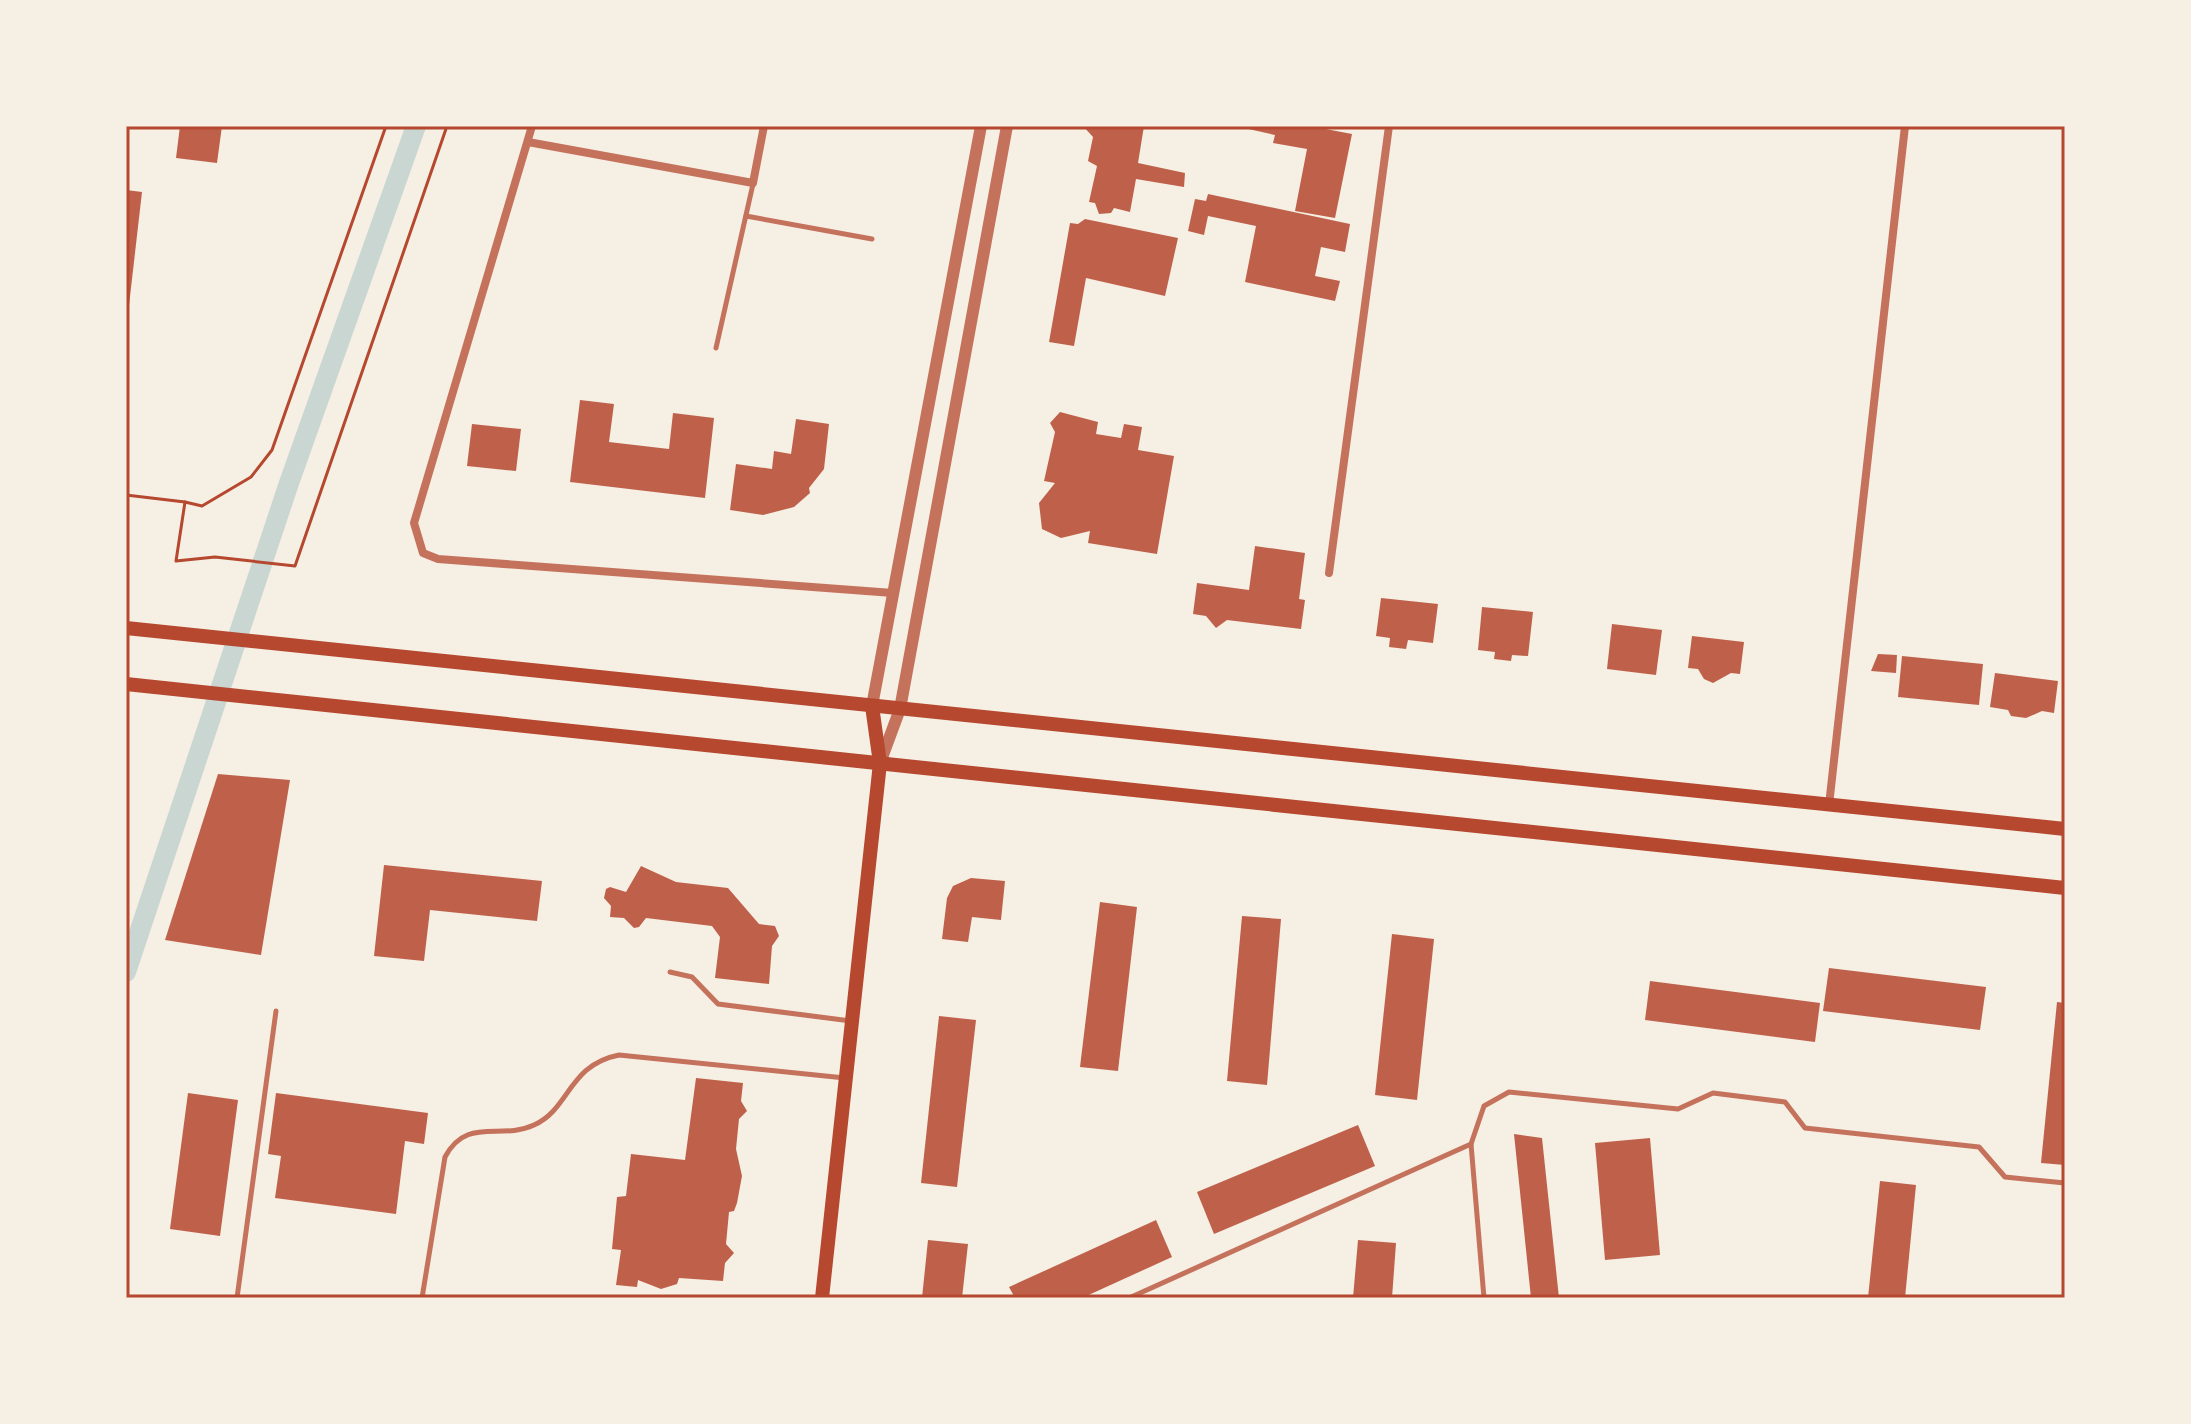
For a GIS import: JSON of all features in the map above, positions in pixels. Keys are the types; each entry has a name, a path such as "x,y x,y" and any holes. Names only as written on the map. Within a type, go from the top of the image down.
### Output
{"main road":[{"path":"126,628 2065,829"},
{"path":"126,684 2065,888"},
{"path":"822,1298 880,763 872,706"}],"street":[{"path":"532,126 414,523 423,553 438,559 893,593"},
{"path":"528,142 753,183 764,126"},
{"path":"872,706 981,126"},
{"path":"880,763 900,709 1007,126"},
{"path":"1329,573 1389,126"},
{"path":"1829,805 1905,126"}],"lane":[{"path":"716,348 753,183"},
{"path":"746,216 872,239"},
{"path":"670,972 692,977 718,1004 852,1021"},
{"path":"237,1298 276,1011"},
{"path":"422,1298 445,1157 452,1145 465,1134 531,1127 545,1120 570,1084 599,1059 619,1055 846,1078"},
{"path":"1484,1298 1471,1144 1484,1106 1509,1092 1678,1109 1713,1093 1785,1102 1805,1128 1979,1147 2005,1177 2065,1183"},
{"path":"1129,1298 1471,1144"}],"path":[{"path":"126,495 202,506 251,477 272,450 386,126"},
{"path":"185,502 176,561 215,557 295,566 447,126"}],"building":[{"path":"180,126 222,126 217,163 176,158"},
{"path":"1083,126 1144,126 1138,163 1185,173 1184,187 1136,179 1130,212 1114,208 1111,213 1099,214 1095,203 1089,202 1097,166 1088,161 1093,137"},
{"path":"1235,126 1310,126 1352,134 1335,218 1295,211 1307,149 1273,143 1275,135"},
{"path":"126,190 142,192 128,314 126,314"},
{"path":"1208,194 1350,224 1345,252 1321,247 1315,276 1340,281 1335,301 1245,282 1256,226 1208,216 1204,235 1188,231 1195,199 1206,201"},
{"path":"1085,219 1178,238 1165,296 1086,278 1074,346 1049,342 1070,223 1078,224"},
{"path":"580,400 614,404 609,442 669,449 673,413 714,418 705,498 570,482"},
{"path":"1060,412 1098,422 1096,434 1121,438 1124,424 1142,427 1138,450 1174,456 1157,554 1088,543 1090,531 1061,538 1042,529 1039,503 1055,483 1044,481 1055,432 1050,423"},
{"path":"796,419 829,424 824,469 809,488 810,493 794,507 763,515 730,510 736,464 772,469 774,451 791,454"},
{"path":"472,424 521,429 516,471 467,466"},
{"path":"1255,546 1305,553 1299,599 1305,600 1301,629 1227,620 1216,628 1206,616 1193,614 1197,583 1249,590"},
{"path":"1381,598 1438,604 1433,643 1408,640 1406,649 1389,647 1390,638 1376,636"},
{"path":"1482,607 1533,612 1528,656 1512,655 1511,661 1494,659 1495,652 1478,650"},
{"path":"1612,624 1662,630 1656,675 1607,669"},
{"path":"1692,636 1744,642 1740,674 1731,673 1713,683 1704,679 1698,669 1688,668"},
{"path":"1878,654 1897,655 1896,673 1871,671"},
{"path":"1902,656 1983,664 1979,705 1898,697"},
{"path":"1995,673 2058,681 2054,713 2042,711 2026,718 2011,716 2008,710 1990,707"},
{"path":"218,774 290,780 261,955 165,940"},
{"path":"384,865 542,881 537,921 430,910 424,961 374,956"},
{"path":"641,866 676,882 728,888 759,924 775,926 779,936 772,946 769,984 715,978 720,937 712,926 646,918 639,927 634,928 624,918 610,917 611,906 604,898 606,889 610,887 626,892"},
{"path":"971,878 1005,881 1001,920 972,917 968,942 942,939 947,898 953,886"},
{"path":"1100,902 1137,907 1118,1071 1080,1067"},
{"path":"1242,916 1281,919 1267,1085 1227,1081"},
{"path":"1392,934 1434,939 1417,1100 1375,1095"},
{"path":"1829,968 1986,987 1980,1030 1823,1011"},
{"path":"1650,981 1820,1003 1815,1042 1645,1020"},
{"path":"2057,1002 2065,1003 2065,1165 2041,1163"},
{"path":"939,1016 976,1020 957,1187 921,1183"},
{"path":"696,1078 743,1083 741,1101 747,1111 739,1119 736,1149 742,1176 737,1203 734,1211 729,1212 726,1244 734,1253 725,1263 723,1281 679,1278 677,1284 661,1289 638,1280 637,1287 616,1285 621,1250 612,1249 617,1197 626,1196 631,1154 685,1160"},
{"path":"188,1093 238,1100 220,1236 170,1229"},
{"path":"276,1093 428,1113 424,1144 405,1141 396,1214 275,1198 281,1156 268,1154"},
{"path":"1358,1125 1375,1166 1214,1234 1197,1192"},
{"path":"1514,1134 1542,1138 1559,1298 1531,1298"},
{"path":"1650,1138 1660,1255 1605,1260 1595,1143"},
{"path":"1880,1181 1916,1185 1905,1298 1868,1298"},
{"path":"1156,1220 1172,1257 1082,1298 1015,1298 1009,1287"},
{"path":"928,1240 968,1244 962,1298 922,1298"},
{"path":"1358,1240 1396,1243 1392,1298 1353,1298"}],"waterway":[{"path":"126,972 289,483 416,126"}]}
